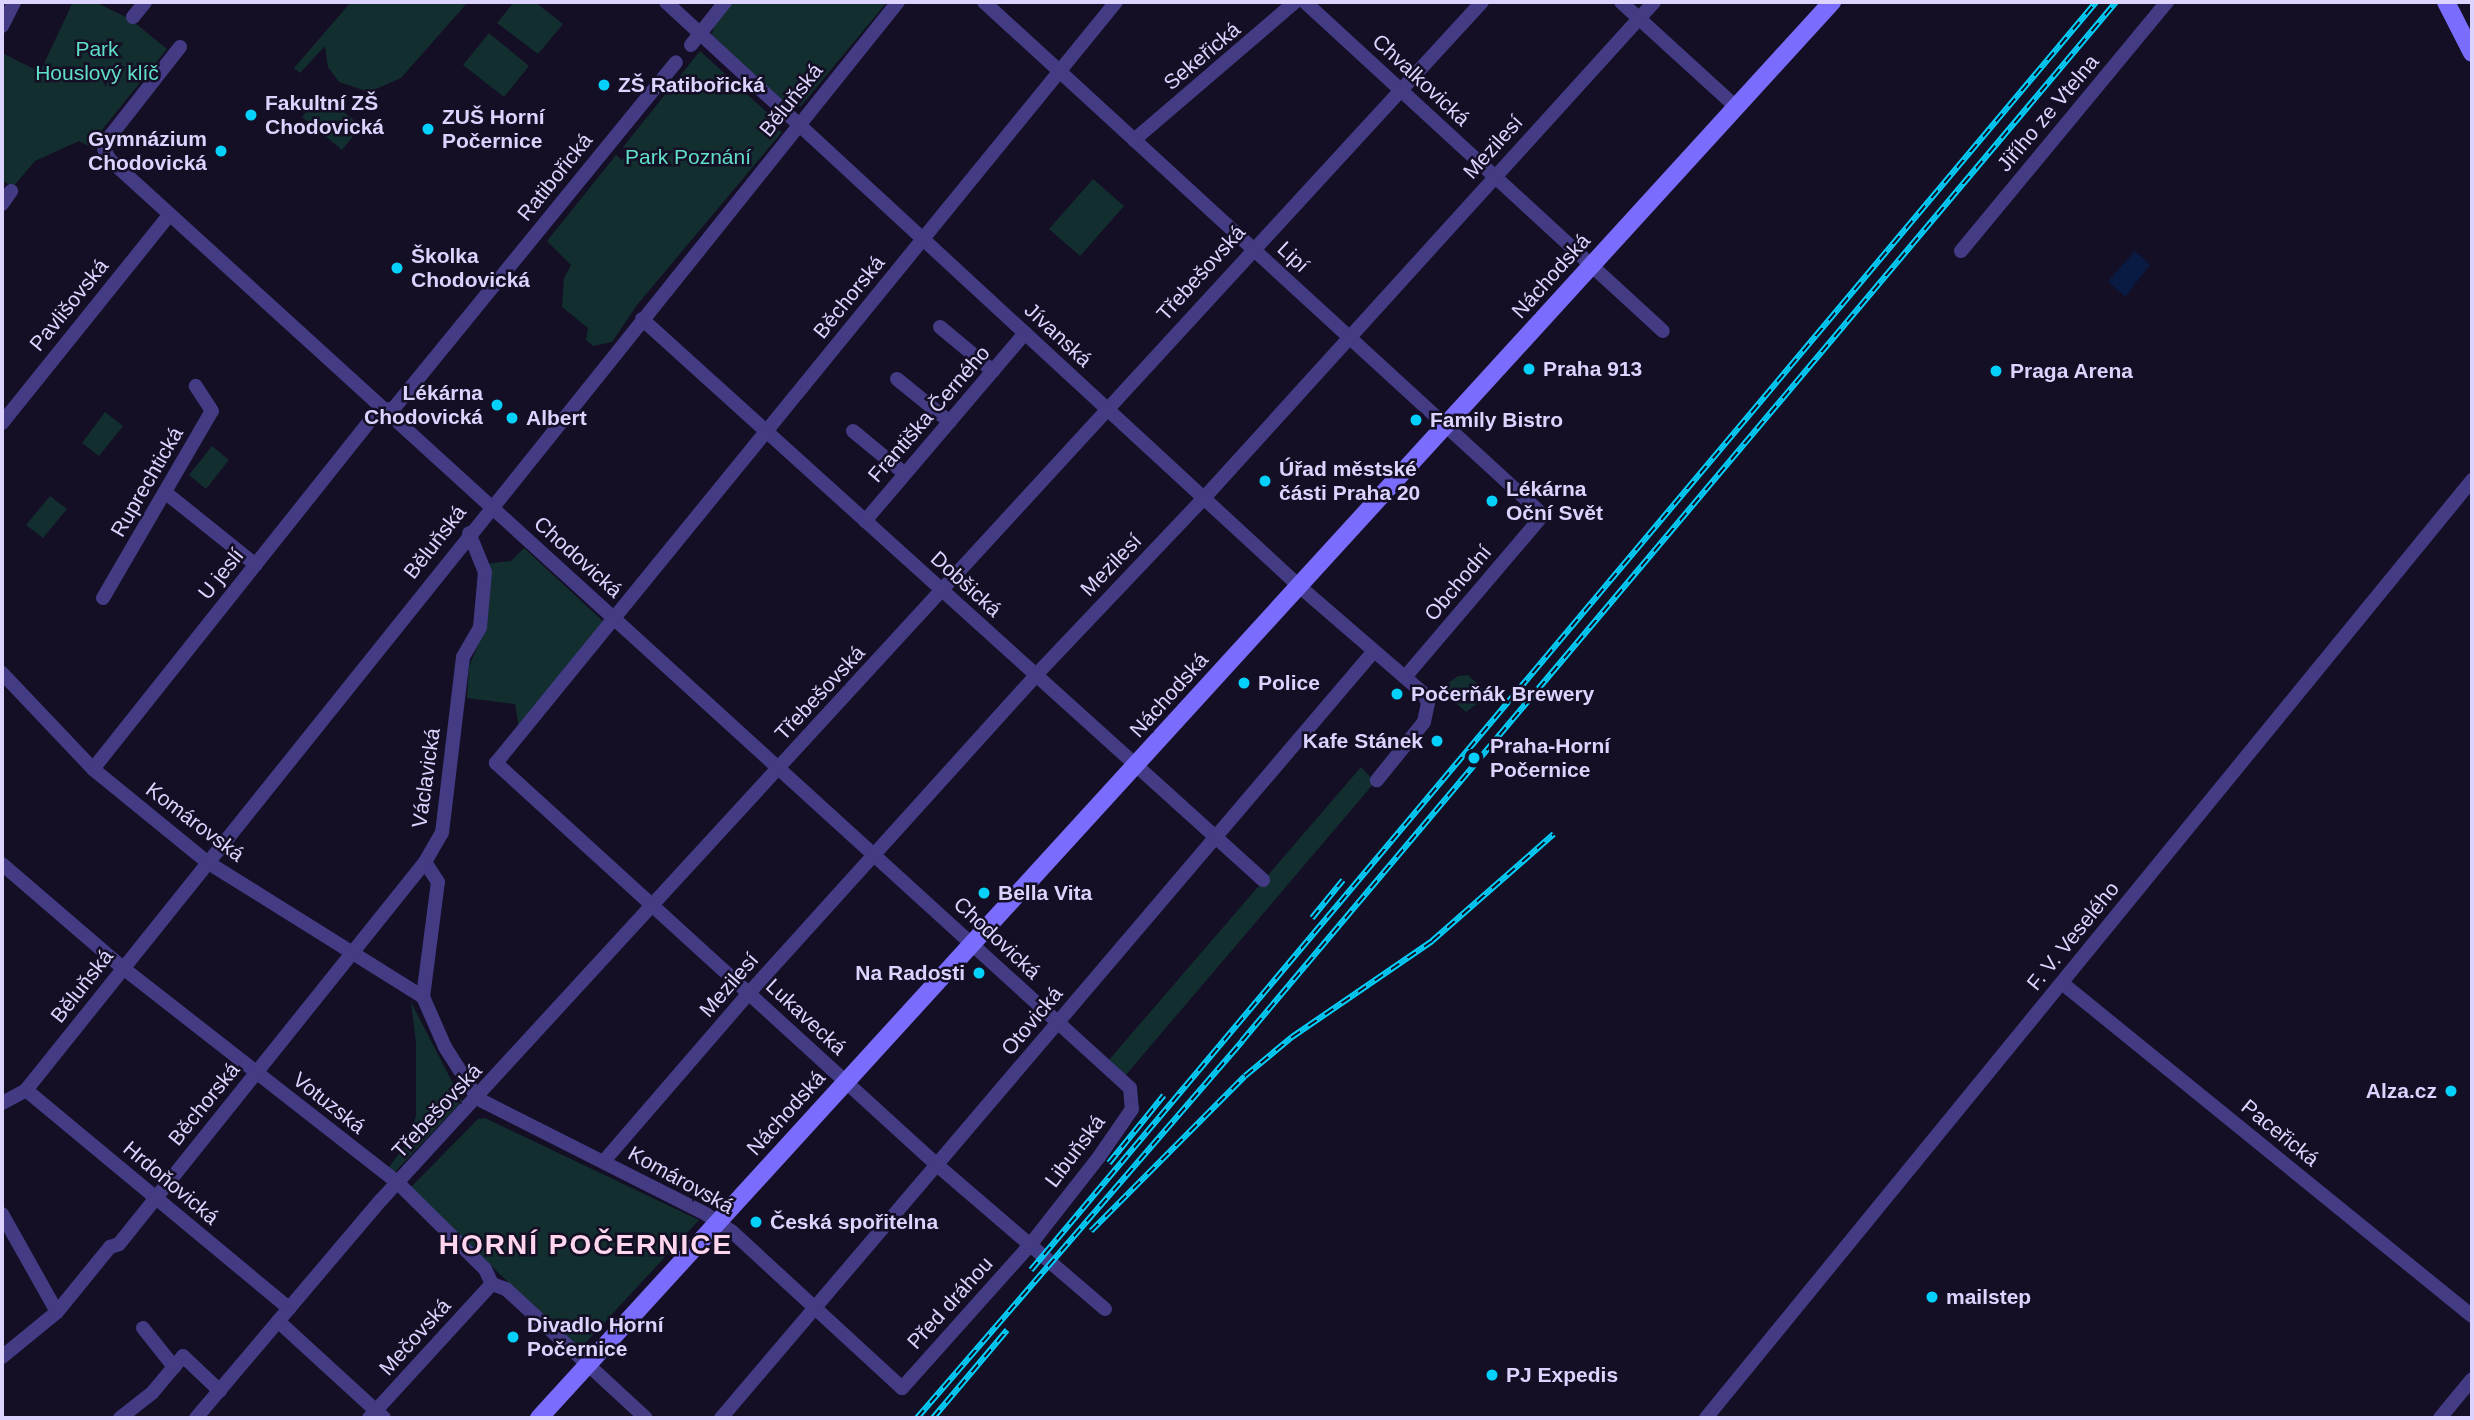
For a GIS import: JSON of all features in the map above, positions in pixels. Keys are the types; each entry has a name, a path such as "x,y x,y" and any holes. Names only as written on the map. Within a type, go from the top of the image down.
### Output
{"main road":[{"name":"Náchodská","path":"539,1418 1832,2"},
{"path":"2446,2 2472,53"}],"street":[{"path":"2,26 14,2"},
{"path":"132,17 145,2"},
{"name":"Jívanská","path":"666,2 696,39 799,124 1299,586 1424,694 1429,703 1424,722 1377,780"},
{"path":"696,39 725,2"},
{"name":"Běluňská","path":"2,1103 26,1090 490,506 898,2"},
{"name":"Lipí","path":"984,2 1543,515"},
{"name":"Běchorská","path":"614,618 1116,2"},
{"name":"Sekeřická","path":"1134,140 1294,2"},
{"name":"Chvalkovická","path":"1305,2 1663,331"},
{"name":"Třebešovská","path":"196,1418 398,1183 942,591 1252,248 1482,2"},
{"path":"1621,2 1736,107"},
{"name":"Mezilesí","path":"604,1161 749,993 1036,676 1204,498 1654,2"},
{"name":"Jiřího ze Vtelna","path":"1961,251 2168,2"},
{"name":"Chodovická","path":"180,47 104,146 110,159 1121,1079"},
{"name":"Ratibořická","path":"385,410 394,408 676,62"},
{"path":"2,204 11,191"},
{"name":"Pavlišovská","path":"2,423 169,215"},
{"name":"Dobšická","path":"642,318 1263,880"},
{"path":"940,327 993,371"},
{"name":"Františka Černého","path":"865,521 1026,334"},
{"path":"897,379 950,422"},
{"name":"Ruprechtická","path":"103,598 212,411 197,386"},
{"name":"U jeslí","path":"93,769 377,412 385,410"},
{"path":"853,430 905,474"},
{"name":"F. V. Veselého","path":"1706,1418 2472,480"},
{"name":"U jeslí","path":"166,493 256,565"},
{"name":"Obchodní","path":"1405,677 1543,515"},
{"name":"Václavická","path":"425,862 442,833 463,657 480,627 485,572 469,533"},
{"name":"Lukavecká","path":"614,618 496,763 937,1165 1105,1309"},
{"name":"Otovická","path":"721,1418 1374,651"},
{"name":"Komárovská","path":"2,673 93,769 207,862 354,951 423,997"},
{"path":"425,862 438,882 423,997 445,1047 478,1099"},
{"name":"Běchorská","path":"2,1357 57,1311 156,1198 425,862"},
{"name":"Votuzská","path":"4,872 398,1183 485,1269 492,1283 506,1289 646,1418"},
{"name":"Paceřická","path":"2062,983 2472,1315"},
{"name":"Libuňská","path":"1030,1245 1132,1109 1130,1088 1121,1079"},
{"name":"Hrdoňovická","path":"26,1090 289,1308"},
{"name":"Komárovská","path":"478,1099 604,1161 718,1222 816,1307 902,1388"},
{"path":"2,1214 57,1311"},
{"name":"Před dráhou","path":"902,1388 1030,1245"},
{"name":"Mečovská","path":"376,1416 492,1283"},
{"path":"278,1321 376,1416"},
{"path":"143,1328 174,1367"},
{"path":"120,1418 152,1393 183,1356 220,1391"},
{"path":"2440,1418 2472,1379"}],"green space":[{"name":"Park Houslový klíč","path":"73,2 95,2 130,19 167,49 89,146 79,141 35,161 13,187 5,182 2,185 2,53 40,72"},
{"path":"351,2 468,2 401,78 369,92 339,82 328,67 325,46 300,73 294,68"},
{"path":"514,2 535,2 563,24 538,54 497,23"},
{"name":"Park Poznání","path":"732,2 887,2 801,106 790,109 712,35 715,22"},
{"path":"489,33 529,66 504,97 463,65"},
{"name":"Park Poznání","path":"700,51 772,117 770,125 782,132 637,305 612,342 593,346 586,340 588,328 562,307 564,278 571,265 547,241 616,155 622,160 629,153 623,147"},
{"path":"322,94 361,126 342,150 302,117"},
{"path":"1093,179 1124,206 1080,256 1049,229"},
{"path":"105,412 123,426 99,456 82,443"},
{"path":"212,446 229,460 206,489 189,475"},
{"path":"50,496 67,509 43,538 26,525"},
{"path":"524,548 605,623 519,729 515,704 467,698 469,666 483,634 485,564 511,561"},
{"path":"1468,675 1489,695 1466,712 1440,689 1458,676"},
{"path":"1361,767 1375,782 1125,1076 1108,1061"},
{"path":"411,1002 462,1101 394,1173 389,1167 406,1144 416,1116 416,1043"},
{"path":"485,1118 699,1220 579,1350 410,1188 478,1119"}],"water":[{"path":"2135,251 2150,265 2125,297 2108,281"}],"railway":[{"path":"1031,1270 2096,2"},
{"path":"917,1418 1242,1041 2116,2"},
{"path":"1091,1231 1245,1076 1292,1037 1432,941 1554,834"},
{"path":"1312,918 1343,880"},
{"path":"1109,1163 1164,1095"},
{"path":"933,1418 1007,1330"}],"place":[{"name":"ZŠ Ratibořická","path":"604,85"},
{"name":"Fakultní ZŠ Chodovická","path":"251,115"},
{"name":"ZUŠ Horní Počernice","path":"428,129"},
{"name":"Gymnázium Chodovická","path":"221,151"},
{"name":"Školka Chodovická","path":"397,268"},
{"name":"Praha 913","path":"1529,369"},
{"name":"Praga Arena","path":"1996,371"},
{"name":"Lékárna Chodovická","path":"497,405"},
{"name":"Albert","path":"512,418"},
{"name":"Family Bistro","path":"1416,420"},
{"name":"Úřad městské části Praha 20","path":"1265,481"},
{"name":"Lékárna Oční Svět","path":"1492,501"},
{"name":"Police","path":"1244,683"},
{"name":"Počerňák Brewery","path":"1397,694"},
{"name":"Kafe Stánek","path":"1437,741"},
{"name":"Praha-Horní Počernice","path":"1474,758"},
{"name":"Bella Vita","path":"984,893"},
{"name":"Na Radosti","path":"979,973"},
{"name":"Alza.cz","path":"2451,1091"},
{"name":"Česká spořitelna","path":"756,1222"},
{"name":"mailstep","path":"1932,1297"},
{"name":"Divadlo Horní Počernice","path":"513,1337"},
{"name":"PJ Expedis","path":"1492,1375"}],"district":[{"name":"HORNÍ POČERNICE","path":"586,1245"}]}
